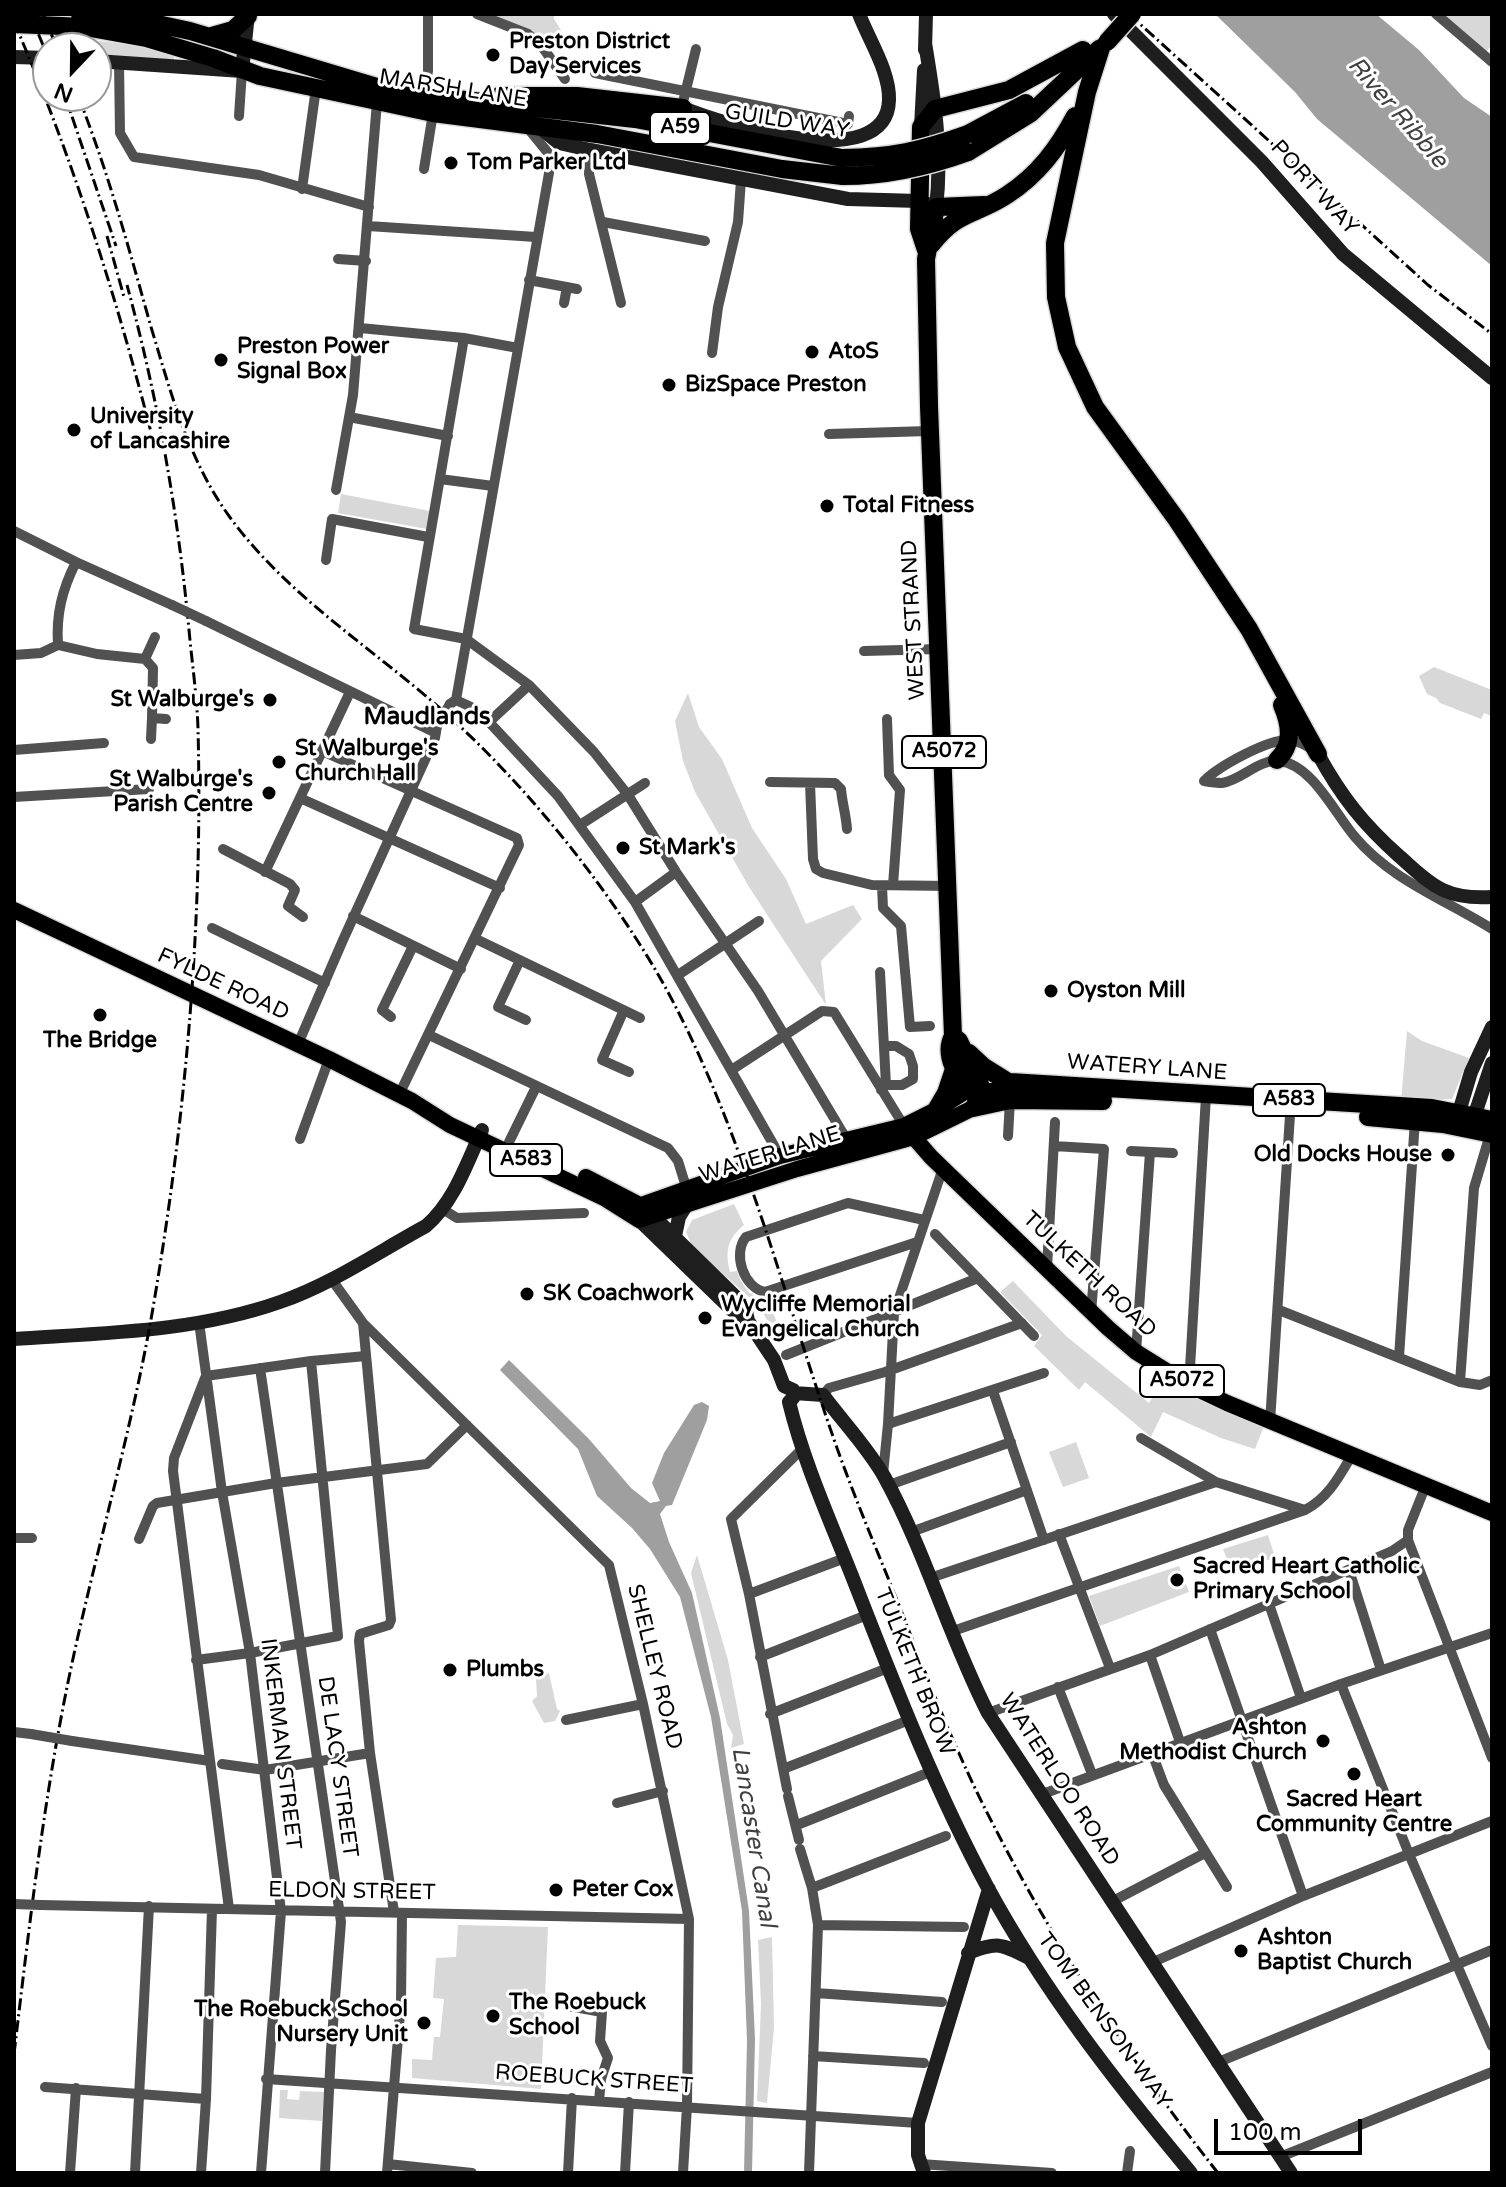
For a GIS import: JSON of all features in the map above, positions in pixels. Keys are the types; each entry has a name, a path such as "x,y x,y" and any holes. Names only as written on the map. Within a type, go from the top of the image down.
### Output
{"highway":[{"name":"A59","path":"80,14 139,20 212,36 244,47"},
{"name":"GUILD WAY","path":"1097,43 1115,14"},
{"name":"GUILD WAY","path":"452,100 635,119 843,167 892,174 913,170 1031,113 1097,43 1132,14"},
{"path":"212,36 233,30 248,15"},
{"name":"A59","path":"14,24 85,27 132,35 201,54 242,71"},
{"path":"1097,43 1055,243 1056,297 1067,347 1095,407 1177,520 1249,629 1318,754"},
{"path":"921,127 935,109 1009,90 1097,43"},
{"name":"MARSH LANE","path":"244,47 371,87 452,100"},
{"name":"MARSH LANE","path":"242,71 433,113 532,127"},
{"path":"926,250 946,226 1008,194 1048,161 1087,92"},
{"path":"452,100 503,95 684,100"},
{"name":"GUILD WAY","path":"532,127 636,140 782,169 843,167"},
{"name":"A5072","path":"921,127 928,204"},
{"path":"928,204 984,205"},
{"name":"WEST STRAND","path":"928,204 929,431 949,886 958,1043 975,1094"},
{"path":"1249,629 1286,714 1289,728 1289,740 1277,760"},
{"name":"WEST STRAND","path":"954,1069 949,1042 958,1043"},
{"path":"958,1043 1009,1091"},
{"path":"954,1069 975,1094 1020,1092 1035,1099"},
{"name":"A5072","path":"936,1110 954,1069"},
{"name":"WATERY LANE","path":"1009,1091 1055,1105 1206,1101 1432,1108 1478,1125"},
{"name":"WATERY LANE","path":"975,1094 1009,1091 1055,1105"},
{"name":"WATERY LANE","path":"1291,1106 1478,1125"}],"main road":[{"name":"FYLDE ROAD","path":"14,910 329,1059 406,1098 432,1115 480,1134 639,1213"},
{"name":"WATERY LANE","path":"909,1131 936,1110 975,1094"},
{"name":"WATERY LANE","path":"909,1131 956,1117 975,1094"},
{"path":"937,1163 937,1142 956,1117"},
{"name":"WATER LANE","path":"687,1197 780,1156 847,1140 909,1131"},
{"name":"WATER LANE","path":"639,1213 687,1197 892,1142 909,1131"},
{"name":"TULKETH ROAD","path":"909,1131 937,1163 1091,1313 1136,1352 1189,1385 1270,1422 1492,1513"},
{"name":"FYLDE ROAD","path":"480,1134 509,1142 639,1213"},
{"name":"A5072","path":"892,1142 937,1163"}],"street":[{"path":"428,14 427,76 440,73"},
{"path":"477,14 528,34 541,45 565,79"},
{"path":"684,100 713,120 773,134 822,140 868,135 884,119 889,96 859,14"},
{"path":"921,127 926,14"},
{"name":"PORT WAY","path":"1115,14 1262,162 1343,254 1492,378"},
{"path":"1436,14 1492,62"},
{"path":"239,116 248,15"},
{"path":"925,43 935,109 939,180 928,204"},
{"path":"684,100 696,49"},
{"name":"MARSH LANE","path":"112,62 242,71"},
{"path":"119,63 120,133 134,157 259,175 369,207"},
{"path":"595,73 684,100 850,124"},
{"path":"302,189 316,88"},
{"path":"336,490 360,328 377,102"},
{"path":"424,169 433,113"},
{"path":"298,1044 437,730 453,702 549,173 549,154 532,127"},
{"name":"MARSH LANE","path":"532,127 565,145 741,180 848,199 928,204"},
{"path":"549,154 565,145"},
{"path":"590,150 589,174 621,303"},
{"path":"712,353 718,307 738,222 741,180"},
{"path":"603,222 705,241"},
{"path":"368,226 536,237"},
{"path":"338,259 366,261"},
{"path":"529,280 572,288 564,303"},
{"path":"360,328 464,338 518,348"},
{"path":"464,338 414,629 466,639 529,685 594,752 628,795 676,872 786,1034 847,1140"},
{"path":"349,417 448,436"},
{"path":"829,434 929,431"},
{"path":"440,479 493,486"},
{"path":"326,560 332,519 428,537"},
{"path":"14,531 350,692 437,730"},
{"path":"58,645 56,620 76,562"},
{"path":"145,659 155,637"},
{"path":"14,655 41,653 58,645 97,654 145,659 153,668 151,739"},
{"path":"864,651 940,649"},
{"path":"489,722 529,685"},
{"path":"265,872 350,692"},
{"path":"453,702 471,707 489,722 558,796 580,825 635,902 780,1156"},
{"path":"152,718 166,719"},
{"path":"887,719 889,775 900,790 883,908 901,926 910,1027 930,1026"},
{"path":"69,733 70,746"},
{"path":"1492,897 1462,896 1445,891 1423,878 1358,817 1343,798 1318,754 1304,744 1289,740 1275,743 1216,769 1204,781 1223,783 1277,760 1292,764 1304,772 1373,856 1400,876 1492,929"},
{"path":"14,750 104,743"},
{"path":"322,751 517,838 519,845 429,1035 406,1098"},
{"path":"770,782 835,783 841,789 845,802 847,829"},
{"path":"580,825 645,783"},
{"path":"810,783 816,869 888,885 949,886"},
{"path":"14,797 149,789"},
{"path":"300,798 500,888"},
{"path":"223,849 290,884 295,890 288,906 303,917"},
{"path":"635,902 676,872"},
{"path":"353,916 461,969"},
{"path":"678,975 759,921"},
{"path":"212,928 325,983"},
{"path":"476,939 640,1018"},
{"path":"391,1017 382,1010 413,946"},
{"path":"520,960 498,1007 526,1020"},
{"path":"880,972 884,1087"},
{"path":"624,1010 602,1060 629,1072"},
{"path":"733,1069 822,1011 834,1012 909,1131"},
{"path":"1478,1125 1471,1072 1492,1027"},
{"path":"429,1035 668,1148 678,1161 687,1197 675,1236"},
{"path":"884,1046 896,1046 909,1054 913,1079 902,1085 884,1087"},
{"path":"300,1139 329,1059"},
{"path":"1460,1382 1478,1125 1492,1063"},
{"path":"509,1142 536,1087"},
{"path":"1008,1136 1009,1091"},
{"path":"1189,1385 1206,1101"},
{"path":"1047,1268 1055,1105"},
{"path":"1270,1422 1291,1106"},
{"path":"1399,1357 1415,1120"},
{"path":"14,1339 167,1329 255,1311 332,1280 426,1226 444,1210 480,1134"},
{"path":"1054,1146 1104,1149 1091,1313"},
{"path":"1131,1151 1173,1153"},
{"path":"1136,1352 1150,1152"},
{"path":"937,1163 924,1220 894,1313 886,1479 1011,1442"},
{"path":"917,1242 765,1292 754,1290 749,1284 739,1254 746,1237 848,1203 924,1220"},
{"path":"444,1210 457,1218 584,1213"},
{"name":"TULKETH BROW","path":"639,1213 675,1236 745,1306 748,1321 774,1360 789,1394 803,1448 930,1772 989,1889"},
{"name":"TULKETH BROW","path":"639,1213 733,1311 748,1321"},
{"path":"935,1234 1034,1336"},
{"path":"786,1355 978,1278"},
{"name":"SHELLEY ROAD","path":"332,1280 363,1323 609,1565 663,1791 689,1919 687,2106 683,2173"},
{"path":"1279,1310 1460,1382 1480,1385 1492,1380"},
{"name":"INKERMAN STREET","path":"199,1322 222,1492 250,1653 281,1911 261,2173"},
{"path":"363,1323 391,1620 389,1625 360,1634 359,1641 370,1753 398,1913 401,2001 388,2168 472,2173"},
{"path":"789,1394 823,1395 829,1388 1010,1330 1022,1323"},
{"path":"229,1909 176,1498 174,1458 206,1376 366,1356"},
{"path":"196,1660 338,1636 311,1361"},
{"name":"DE LACY STREET","path":"260,1368 341,1922 325,2173"},
{"path":"888,1424 1044,1373"},
{"path":"993,1391 1044,1540"},
{"name":"WATERLOO ROAD","path":"823,1395 886,1479 953,1631 969,1678 988,1713 1291,2173"},
{"path":"139,1539 153,1506 176,1498 427,1464 467,1425"},
{"path":"1141,1438 1216,1482 1305,1510"},
{"path":"803,1448 731,1519 749,1594 770,1714 818,1925 809,2173"},
{"path":"953,1631 1305,1510 1327,1494 1352,1455"},
{"path":"930,1578 1216,1482"},
{"path":"1426,1485 1408,1530 1408,1540 1492,1758"},
{"path":"911,1532 1027,1490"},
{"path":"1059,1534 1110,1668"},
{"path":"14,1538 32,1538"},
{"path":"988,1713 1150,1655 1392,1551 1408,1540"},
{"path":"749,1594 845,1558"},
{"path":"1349,1570 1381,1670"},
{"path":"1269,1604 1301,1698"},
{"path":"760,1657 867,1615"},
{"path":"1210,1629 1303,1896"},
{"path":"1040,1795 1301,1698 1492,1633"},
{"path":"1150,1655 1180,1742"},
{"path":"770,1714 888,1668"},
{"path":"1341,1684 1409,1854 1492,2046"},
{"path":"1058,1687 1092,1774"},
{"path":"566,1720 643,1704"},
{"path":"783,1769 909,1720"},
{"path":"14,1732 210,1761"},
{"path":"222,1764 265,1770 370,1753"},
{"path":"1152,1753 1164,1785 1227,1887"},
{"path":"797,1825 930,1772"},
{"path":"617,1803 663,1791"},
{"path":"1151,1963 1303,1896 1492,1821"},
{"path":"812,1888 946,1836"},
{"path":"1113,1901 1205,1853"},
{"path":"989,1889 918,2123 922,2168 1052,2173"},
{"name":"TOM BENSON WAY","path":"989,1889 1029,1958 1111,2076 1191,2173"},
{"name":"ELDON STREET","path":"14,1904 689,1919"},
{"path":"135,2173 149,1906"},
{"path":"201,2173 212,1909"},
{"path":"818,1925 964,1927"},
{"path":"968,1953 1003,1945 1029,1958"},
{"path":"1216,2063 1492,1950"},
{"path":"816,1993 942,2002"},
{"path":"569,2006 602,2012 600,2041 608,2058 601,2079 599,2101"},
{"path":"813,2056 924,2063"},
{"path":"1280,2157 1492,2072"},
{"name":"ROEBUCK STREET","path":"266,2079 918,2123"},
{"path":"45,2087 206,2099"},
{"path":"70,2173 76,2088"},
{"path":"568,2173 572,2098"},
{"path":"625,2173 629,2102"},
{"path":"1127,2173 1130,2151"}],"shaded area":[{"path":"482,14 554,14 567,40 547,47"},
{"path":"1442,14 1492,14 1492,45 1486,52"},
{"path":"112,43 174,55 174,62 112,56"},
{"path":"341,494 430,511 427,529 338,513"},
{"path":"1434,667 1492,690 1492,716 1484,713 1481,719 1440,703 1427,694 1419,676"},
{"path":"688,693 699,727 722,759 752,828 786,879 806,924 853,905 862,919 821,961 826,1005 749,887 695,792 683,761 675,721"},
{"path":"1407,1031 1422,1041 1469,1058 1452,1099 1401,1101"},
{"path":"734,1204 744,1225 729,1246 730,1272 737,1271 749,1292 770,1303 781,1342 757,1304 693,1248 686,1232 692,1220"},
{"path":"1013,1281 1066,1336 1149,1403 1162,1381 1201,1401 1264,1426 1255,1449 1221,1438 1163,1412 1151,1437 1085,1382 1079,1390 1034,1346 1042,1335 1000,1292"},
{"path":"1076,1442 1089,1478 1063,1487 1049,1452"},
{"path":"1268,1535 1275,1557 1233,1575 1223,1549"},
{"path":"697,1555 728,1660 744,1744 731,1748 733,1735 727,1724 691,1573"},
{"path":"1179,1566 1189,1592 1100,1626 1089,1596"},
{"path":"549,1673 560,1711 555,1721 544,1723 532,1701 537,1696 536,1679"},
{"name":"The Roebuck School","path":"458,1925 548,1927 541,2089 412,2078 412,2059 432,2060 434,2037 440,2037 444,1999 433,1998 436,1958 456,1957"},
{"path":"772,1937 774,2028 767,2103 757,2101 761,2004 758,1940"},
{"path":"280,2090 288,2090 287,2099 299,2100 300,2091 324,2092 322,2121 279,2118"}],"water":[{"name":"River Ribble","path":"1215,14 1376,14 1419,50 1464,98 1492,117 1492,266 1317,119 1295,92"},
{"path":"509,1360 589,1439 631,1488 650,1503 660,1501 652,1483 664,1453 694,1405 702,1402 709,1406 707,1420 672,1505 666,1506 660,1514 692,1593 720,1718 749,1911 755,2039 752,2173 744,2173 747,2040 742,1911 711,1717 680,1597 650,1549 597,1496 578,1449 500,1370"}],"railway":[{"path":"30,14 38,32"},
{"path":"43,14 50,32"},
{"path":"1129,14 1428,285 1492,334"},
{"path":"14,22 92,228 153,440"},
{"path":"70,112 116,246"},
{"path":"84,112 182,425 202,472 229,516 253,546 306,599 424,694 511,777 594,878 663,983 691,1038 739,1153 844,1468 968,1773 1019,1873 1070,1962 1157,2092 1218,2173"},
{"path":"107,236 124,297"},
{"path":"14,2054 39,1853 64,1704 137,1391 154,1302 175,1160 195,945 199,801 194,680 166,456 127,285"}],"place":[{"name":"Preston District Day Services","path":"493,55"},
{"name":"Tom Parker Ltd","path":"451,163"},
{"name":"AtoS","path":"812,352"},
{"name":"Preston Power Signal Box","path":"221,360"},
{"name":"BizSpace Preston","path":"669,385"},
{"name":"University of Lancashire","path":"74,430"},
{"name":"Total Fitness","path":"827,506"},
{"name":"St Walburge's","path":"270,700"},
{"name":"St Walburge's Church Hall","path":"279,762"},
{"name":"St Walburge's Parish Centre","path":"269,793"},
{"name":"St Mark's","path":"623,848"},
{"name":"Oyston Mill","path":"1051,991"},
{"name":"The Bridge","path":"100,1015"},
{"name":"Old Docks House","path":"1448,1155"},
{"name":"SK Coachwork","path":"527,1294"},
{"name":"Wycliffe Memorial Evangelical Church","path":"705,1318"},
{"name":"Sacred Heart Catholic Primary School","path":"1177,1580"},
{"name":"Plumbs","path":"450,1670"},
{"name":"Ashton Methodist Church","path":"1323,1741"},
{"name":"Sacred Heart Community Centre","path":"1354,1774"},
{"name":"Peter Cox","path":"556,1890"},
{"name":"Ashton Baptist Church","path":"1241,1951"},
{"name":"The Roebuck School","path":"493,2016"},
{"name":"The Roebuck School Nursery Unit","path":"424,2023"}],"district":[{"name":"Maudlands","path":"427,718"}],"water label":[{"name":"Lancaster Canal","path":"753,1837"}]}
